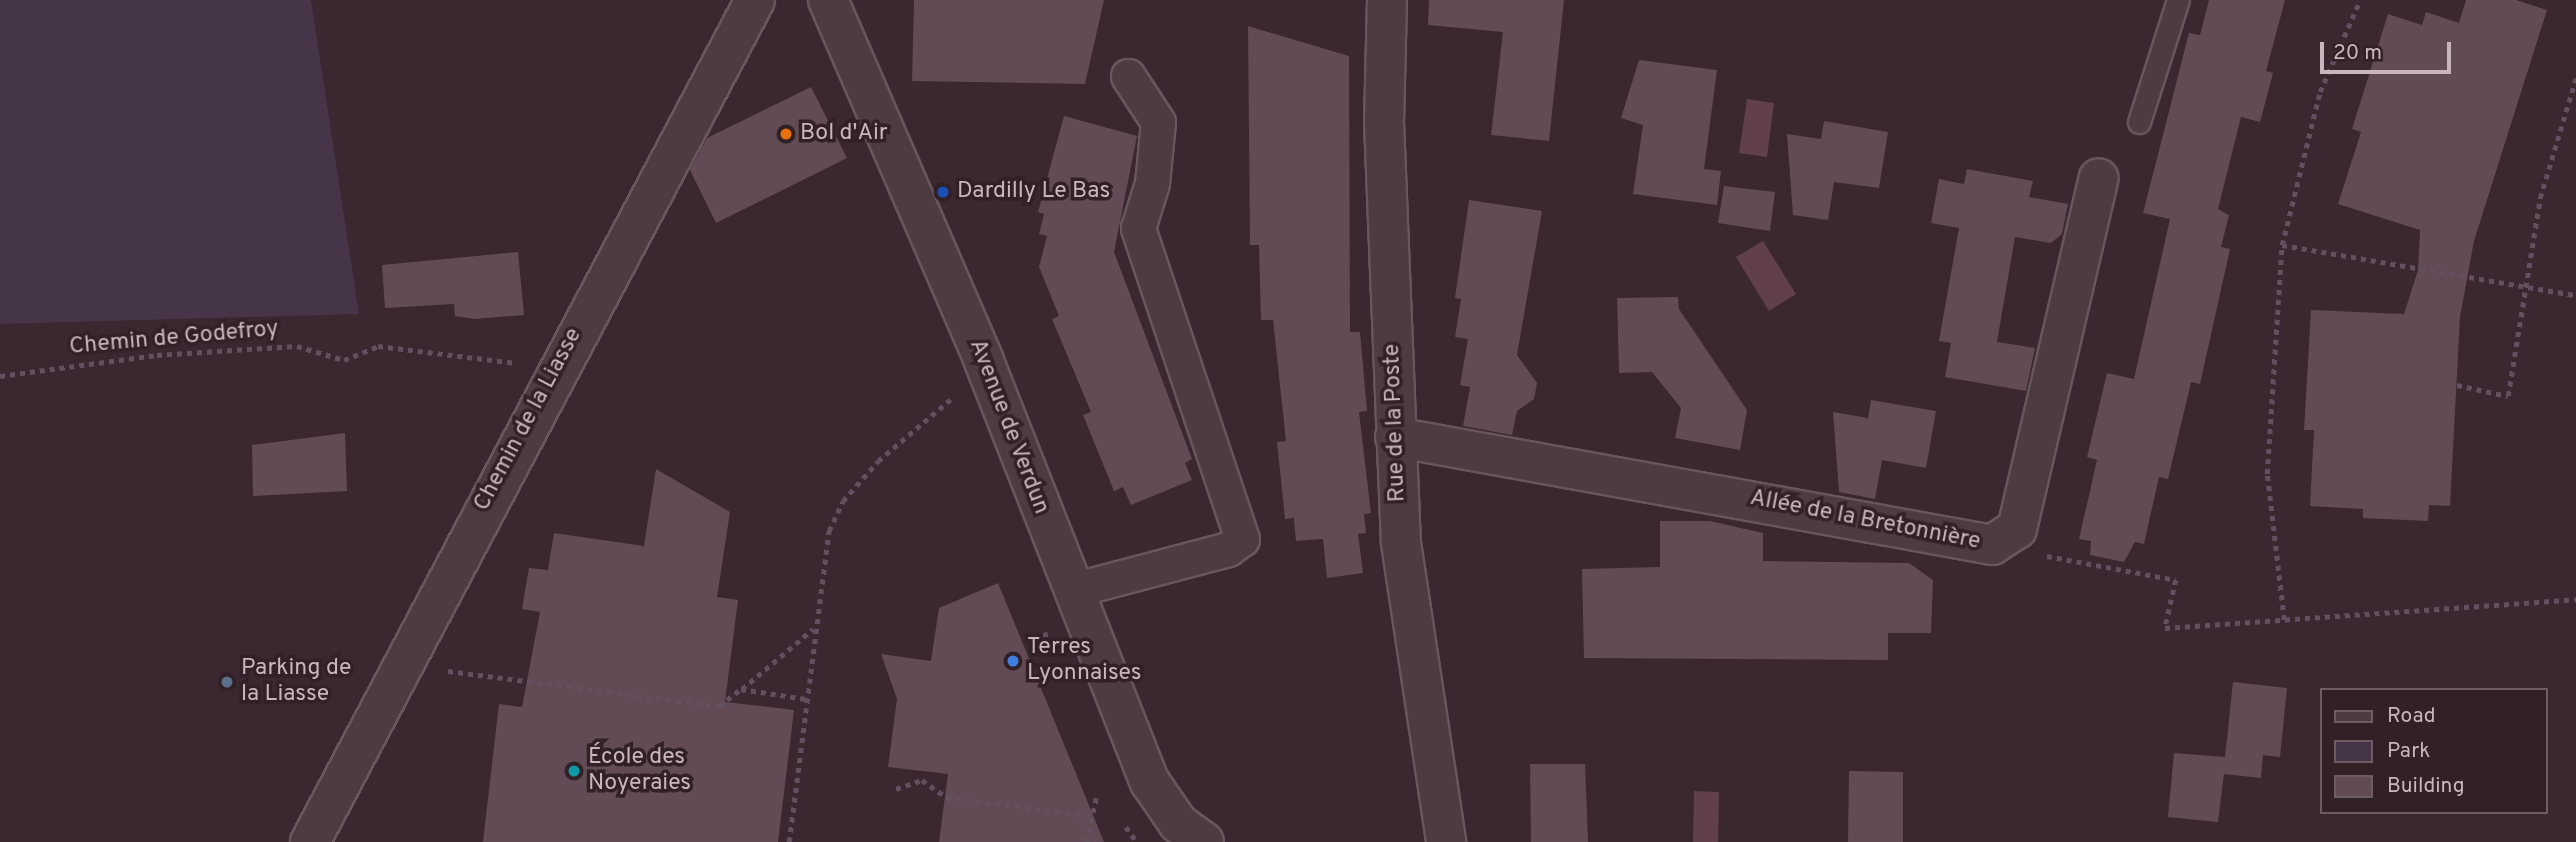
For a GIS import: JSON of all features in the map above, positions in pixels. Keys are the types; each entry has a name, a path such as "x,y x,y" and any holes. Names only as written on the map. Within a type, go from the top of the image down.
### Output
{"street":[{"name":"Chemin de la Liasse","path":"310,842 556,368 755,0"},
{"name":"Rue de la Poste","path":"1387,0 1383,97 1395,437 1405,585 1446,842"},
{"name":"Avenue de Verdun","path":"833,3 983,359 1150,782 1178,823 1204,842"},
{"path":"1088,586 1228,549 1242,539 1138,228 1152,183 1158,122 1128,76"},
{"name":"Allée de la Bretonnière","path":"1395,437 1992,545 2017,529 2099,177"}],"lane":[{"path":"2139,122 2178,0"}],"path":[{"path":"2284,620 2267,474 2282,245 2320,92 2360,0"},
{"path":"2456,385 2508,396 2522,286 2540,198 2576,78"},
{"path":"2282,245 2576,295"},
{"name":"Chemin de Godefroy","path":"0,376 157,355 297,346 344,360 378,346 556,368"},
{"path":"789,842 823,551 843,501 878,461 950,405 954,393"},
{"path":"1992,545 2176,580 2165,628 2576,599"},
{"path":"435,671 719,706 814,628"},
{"path":"741,689 806,699"},
{"path":"896,789 922,780 946,797 1089,816"},
{"path":"1086,842 1089,816 1097,794"}],"green space":[{"path":"0,0 311,0 359,314 0,324"}],"shaded area":[{"path":"1747,99 1774,103 1767,157 1739,153"},
{"path":"1763,241 1796,294 1769,311 1736,257"},
{"path":"1694,791 1719,792 1718,842 1693,842"}],"building":[{"path":"914,0 1104,0 1085,84 912,81"},
{"path":"1429,0 1564,0 1549,141 1491,135 1503,32 1428,25"},
{"path":"2209,0 2285,0 2266,71 2273,73 2260,122 2241,117 2218,209 2229,215 2221,247 2230,249 2200,384 2191,382 2168,479 2159,477 2144,544 2135,542 2124,562 2090,555 2091,541 2079,539 2097,460 2087,457 2107,373 2134,379 2170,219 2143,213 2189,33 2200,35"},
{"path":"2466,0 2516,0 2547,10 2474,241 2460,317 2450,506 2429,505 2428,521 2363,518 2363,509 2310,506 2314,430 2304,430 2311,310 2404,314 2418,270 2420,230 2338,204 2361,132 2352,129 2388,14 2422,25 2426,12 2459,23"},
{"path":"1248,26 1349,56 1350,332 1360,332 1367,411 1359,412 1371,513 1364,514 1366,533 1358,534 1363,573 1327,578 1323,539 1296,541 1294,518 1285,519 1277,442 1286,441 1273,320 1261,320 1259,245 1250,245"},
{"path":"1639,60 1717,70 1704,169 1721,171 1717,205 1633,194 1643,125 1621,118"},
{"path":"811,87 847,158 716,223 690,170 707,138"},
{"path":"1064,116 1137,136 1114,252 1192,459 1185,463 1192,480 1131,505 1123,487 1114,491 1083,415 1091,412 1052,319 1059,316 1039,267 1047,236 1039,234 1044,214 1038,212"},
{"path":"1824,121 1888,132 1879,188 1834,182 1828,220 1793,215 1787,134 1821,139"},
{"path":"1967,169 2033,181 2029,197 2068,204 2062,234 2051,243 2015,237 1997,342 2035,348 2026,391 1945,377 1951,343 1939,341 1959,228 1931,223 1939,179 1964,184"},
{"path":"1724,186 1775,192 1770,231 1718,223"},
{"path":"1469,200 1542,211 1517,355 1537,383 1534,399 1517,411 1512,435 1463,426 1470,387 1460,385 1468,339 1455,337 1461,299 1455,298"},
{"path":"518,252 524,315 474,319 455,316 454,304 385,308 382,265"},
{"path":"1678,297 1679,309 1747,410 1740,450 1675,438 1681,408 1652,372 1619,373 1617,298"},
{"path":"1871,400 1936,411 1926,468 1882,460 1875,499 1839,492 1833,412 1868,418"},
{"path":"345,433 347,491 253,496 252,445"},
{"path":"656,469 730,512 717,597 738,600 725,702 794,710 778,842 483,842 499,704 522,707 540,612 522,609 529,568 548,570 554,533 644,546"},
{"path":"1660,521 1710,521 1763,533 1763,561 1909,563 1933,580 1931,633 1888,633 1888,660 1584,658 1582,569 1660,567"},
{"path":"998,583 1104,842 939,842 948,774 888,767 897,699 881,654 931,661 939,608"},
{"path":"2233,682 2287,688 2280,757 2263,755 2261,778 2224,774 2218,822 2168,817 2174,753 2225,757"},
{"path":"1530,764 1585,764 1588,842 1531,842"},
{"path":"1849,771 1903,772 1903,842 1848,842"}],"place":[{"name":"Bol d'Air","path":"786,134"},
{"name":"Dardilly Le Bas","path":"943,192"},
{"name":"Terres Lyonnaises","path":"1013,661"},
{"name":"Parking de la Liasse","path":"227,682"},
{"name":"École des Noyeraies","path":"574,771"}]}
